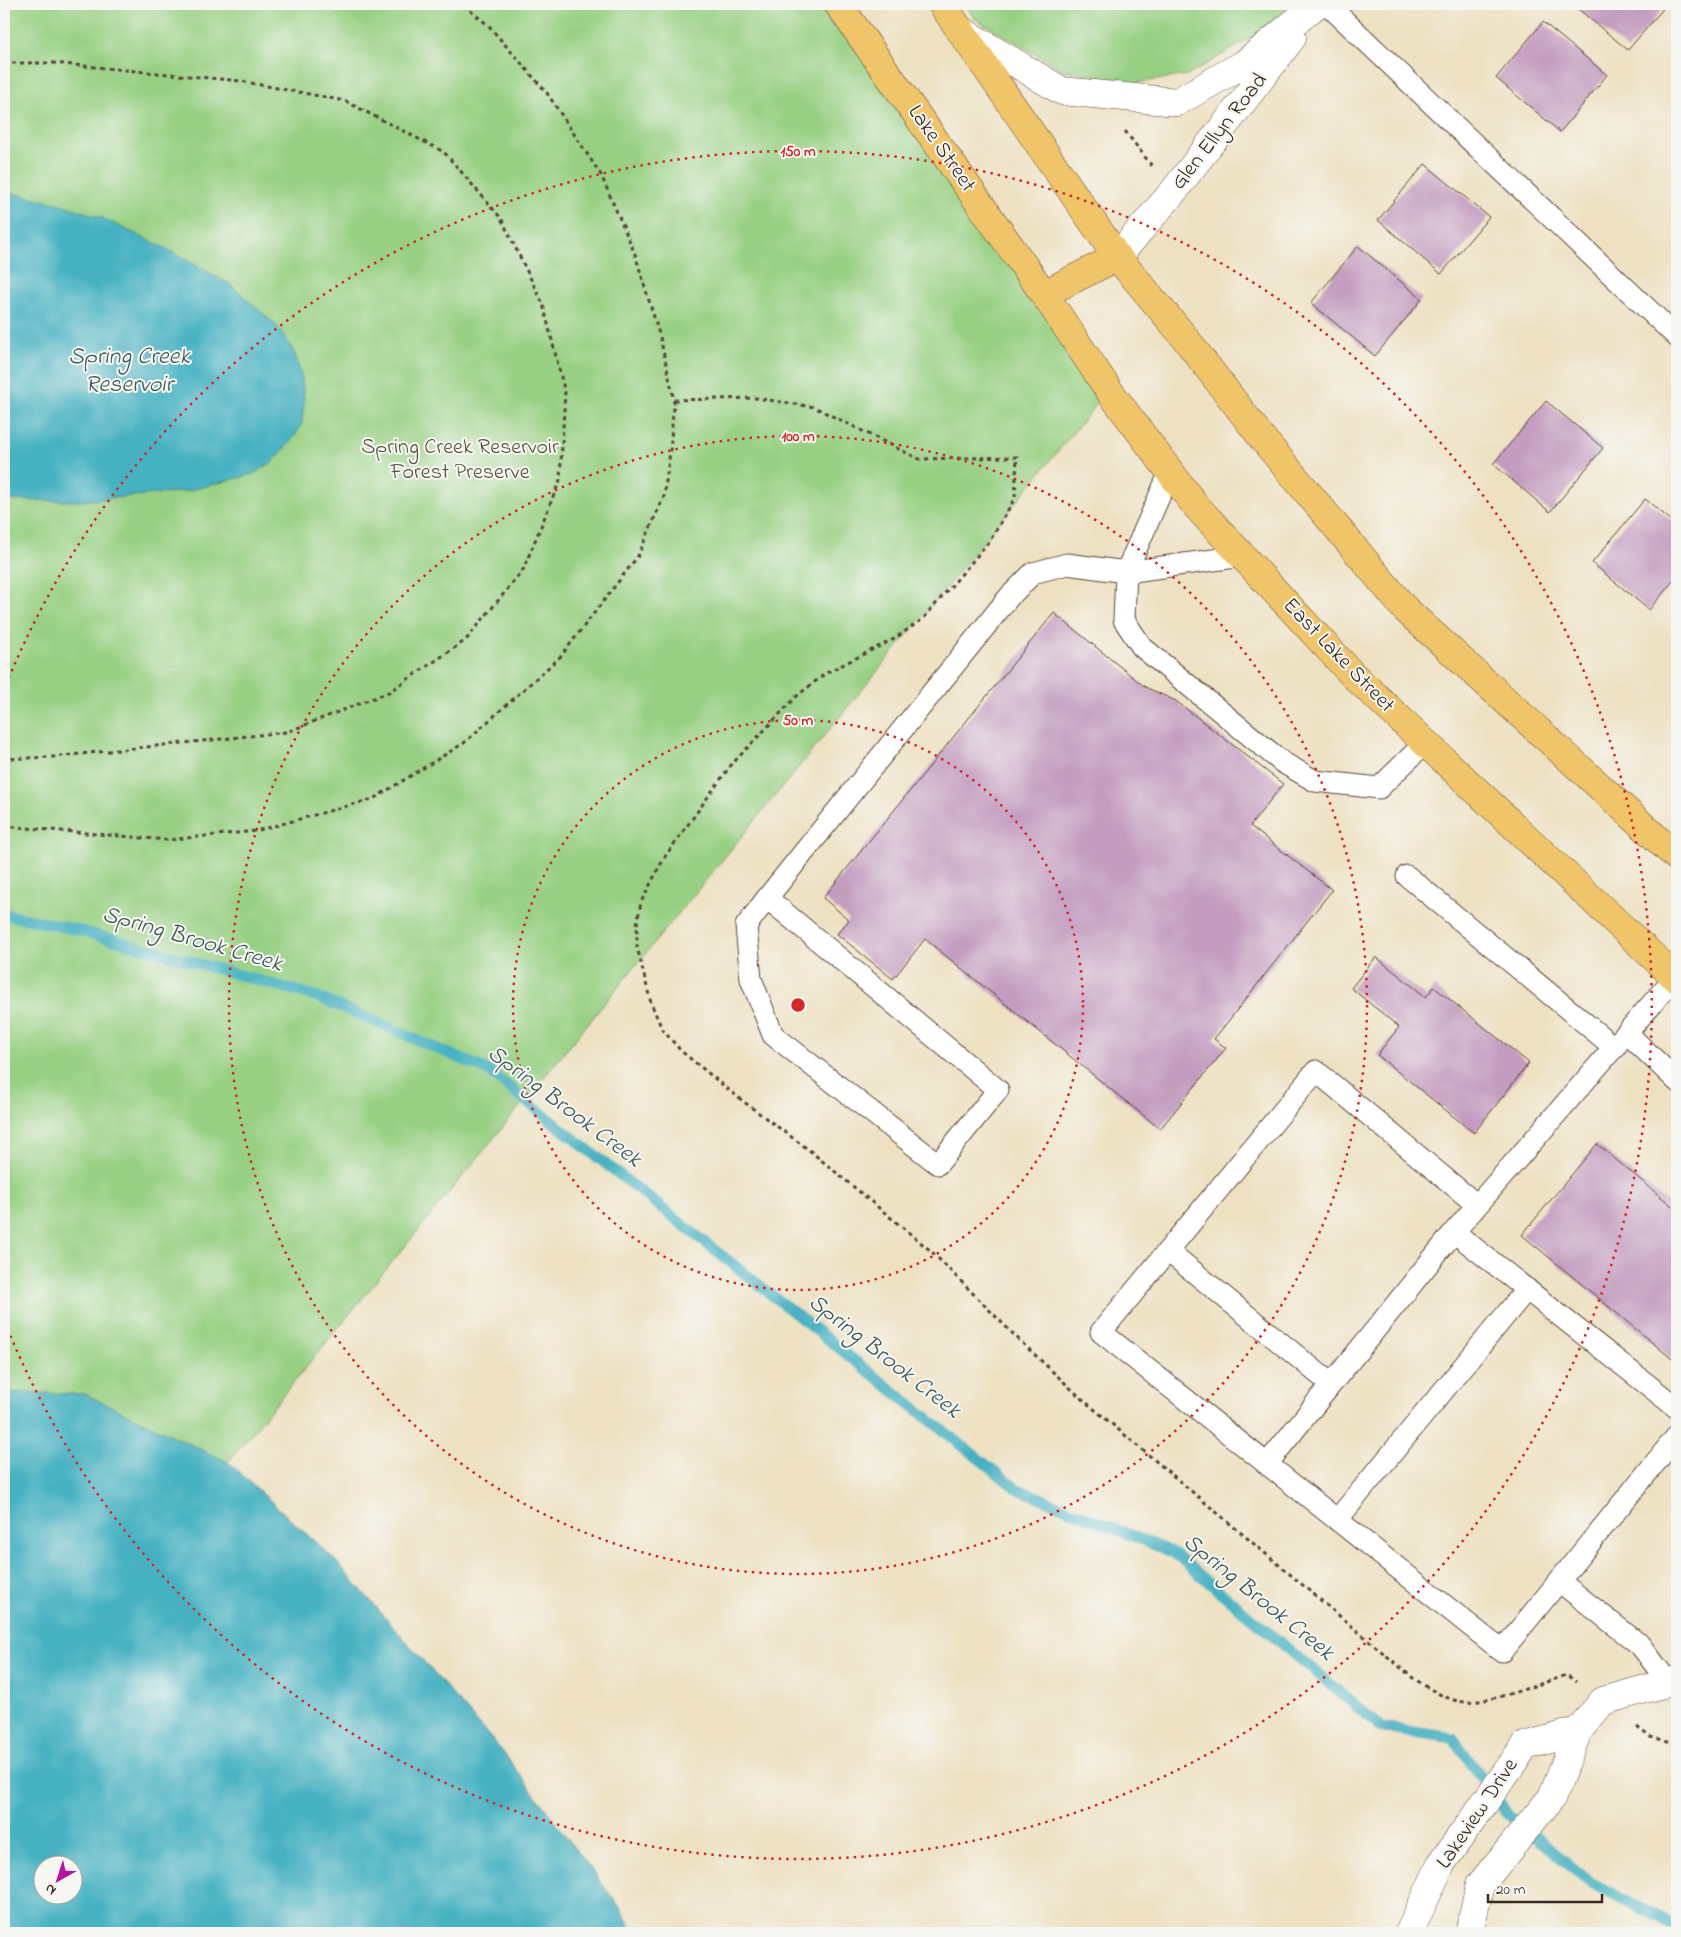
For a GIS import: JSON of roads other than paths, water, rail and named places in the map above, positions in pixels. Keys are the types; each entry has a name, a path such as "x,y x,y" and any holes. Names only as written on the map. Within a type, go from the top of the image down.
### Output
{"main road":[{"name":"Lake Street","path":"838,4 1044,294"},
{"path":"942,4 1117,258 1182,334 1262,438 1405,609 1677,857"},
{"path":"1044,294 1117,258"},
{"name":"East Lake Street","path":"1044,294 1110,392 1195,505 1352,674 1676,978"}],"street":[{"path":"960,30 1062,91 1177,102 1244,64 1318,4"},
{"name":"Glen Ellyn Road","path":"1117,258 1173,192 1318,4"},
{"name":"Lakeview Drive","path":"1469,1933 1480,1885 1552,1797 1578,1731 1603,1701 1673,1681"},
{"name":"Lakeview Drive","path":"1409,1933 1442,1864 1524,1746 1578,1731"}],"lane":[{"path":"1327,4 1677,337"},
{"path":"1170,472 1126,572 1124,620 1142,647 1282,762 1315,781 1379,788 1425,743"},
{"path":"767,898 998,1090 938,1164 773,1035 751,979 746,926 767,898 1009,597 1033,573 1067,564 1126,572 1243,556"},
{"path":"1407,876 1621,1041 1677,1081"},
{"path":"1267,1464 1454,1232 1676,978"},
{"path":"1477,1205 1316,1071 1100,1332 1502,1651 1677,1436"},
{"path":"1454,1232 1677,1408"},
{"path":"1168,1251 1331,1384"},
{"path":"1337,1520 1527,1289"},
{"path":"1559,1581 1640,1645 1673,1681"}],"water":[{"name":"Spring Creek Reservoir","path":"4,191 61,204 102,218 165,248 231,285 277,326 295,354 302,378 304,401 302,423 295,436 273,462 253,474 188,491 79,501 4,500"},
{"path":"4,1392 85,1394 228,1462 335,1560 503,1752 621,1909 634,1933 4,1933"}],"waterway":[{"name":"Spring Brook Creek","path":"4,914 78,930 315,996 487,1070 1016,1488 1174,1553 1381,1727 1453,1738 1508,1814 1590,1882 1677,1927"}],"park label":[{"name":"Spring Creek Reservoir Forest Preserve","path":"460,460"}]}
